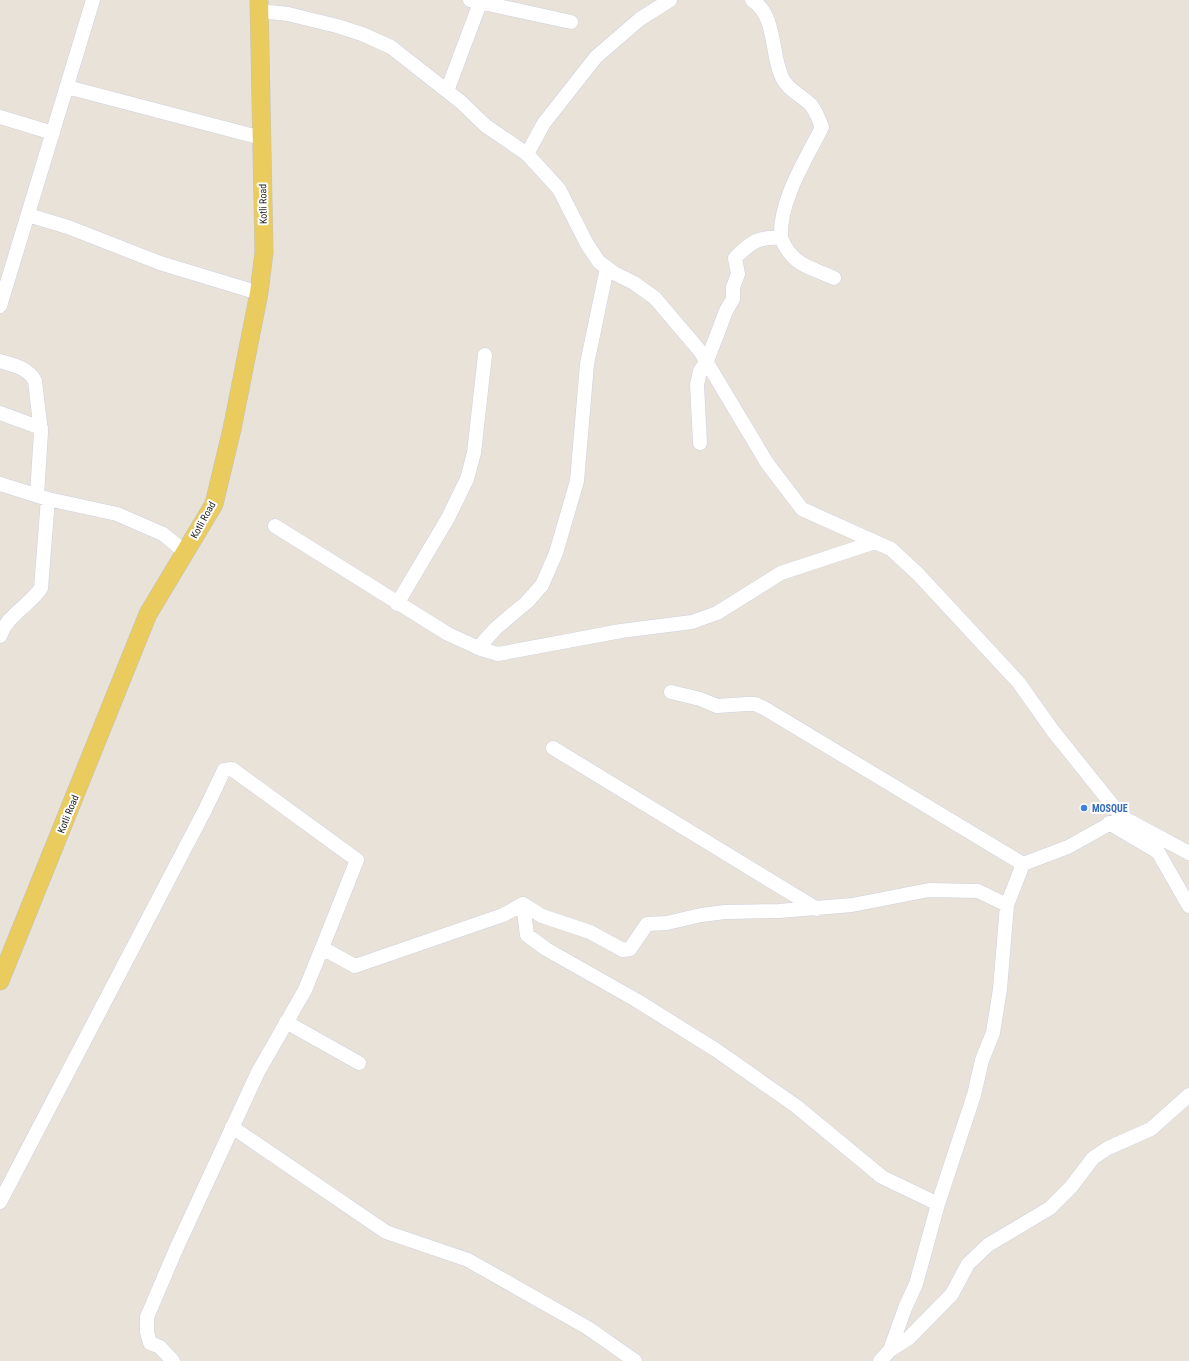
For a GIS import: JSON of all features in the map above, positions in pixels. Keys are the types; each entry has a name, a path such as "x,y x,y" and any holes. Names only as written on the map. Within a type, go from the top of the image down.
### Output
{"main road":[{"name":"Kotli Road","path":"0,981 148,614 214,504 232,429 259,293 264,252 259,6"}],"street":[{"path":"0,306 94,0"},
{"path":"527,154 544,123 596,57 640,19 670,0"},
{"path":"752,0 758,4 768,22 781,76 792,90 811,106 822,127 784,206 780,226 780,238 786,252 795,260 834,278"},
{"path":"447,91 475,2 571,22"},
{"path":"259,6 318,20 362,34 391,47 447,91 486,126 527,154 559,189 587,244 599,262 607,268 634,282 655,298 678,324 706,361 768,463 802,509 891,549 918,574 1019,683 1053,731 1122,816 1189,853"},
{"path":"67,87 262,138"},
{"path":"0,117 53,132"},
{"path":"28,215 68,227 160,263 259,293"},
{"path":"700,443 697,385 700,370 706,361 726,311 733,299 733,287 738,274 734,258 752,242 766,236 780,238"},
{"path":"478,648 496,628 527,602 542,585 556,553 577,481 587,364 607,268"},
{"path":"397,604 456,505 467,479 474,453 485,355"},
{"path":"0,361 25,369 31,374 37,389 41,428 40,464 42,497 41,588 34,599 16,612 8,621 0,636"},
{"path":"0,413 41,428"},
{"path":"0,484 42,497 117,514 163,534 185,552"},
{"path":"275,526 338,564 397,604 448,634 478,648 498,654 621,631 692,622 717,613 781,572 875,542"},
{"path":"670,692 700,699 717,706 755,704 764,708 1022,864"},
{"path":"553,748 817,909"},
{"path":"0,1202 206,808 224,770 232,769 357,860 304,990 258,1072 147,1317 147,1332 150,1343 160,1347 173,1361"},
{"path":"890,1350 905,1308 916,1284 938,1204 974,1095 982,1060 993,1033 1000,989 1007,905 1022,864 1068,847 1122,816"},
{"path":"1109,823 1158,852 1189,906"},
{"path":"523,904 542,916 590,932 623,950 630,949 647,924 667,923 701,914 725,912 779,912 817,909 852,905 929,890 978,891 1007,905"},
{"path":"322,948 355,966 503,914 523,904"},
{"path":"523,904 527,935 546,949 636,1000 716,1050 796,1106 882,1177 938,1204"},
{"path":"286,1022 359,1063"},
{"path":"880,1361 890,1350 909,1338 952,1294 968,1264 988,1245 1050,1208 1071,1187 1093,1158 1108,1148 1151,1129 1189,1095"},
{"path":"232,1127 386,1232 468,1260 588,1328 636,1361"}],"place":[{"name":"MOSQUE","path":"1084,808"}]}
